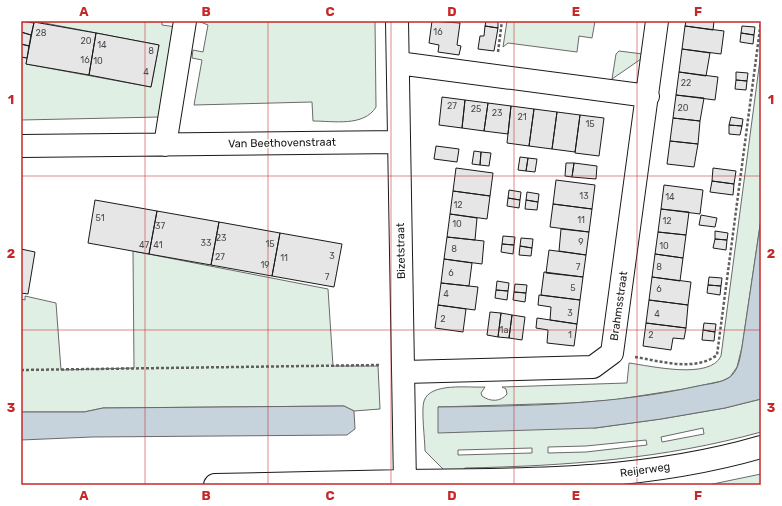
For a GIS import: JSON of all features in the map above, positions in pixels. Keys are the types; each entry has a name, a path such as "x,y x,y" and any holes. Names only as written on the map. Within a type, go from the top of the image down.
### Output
{"street":[{"path":"165,145 185,21"},
{"name":"Bizetstraat","path":"397,21 405,483"},
{"name":"Brahmsstraat","path":"404,372 593,367 612,353 657,21"},
{"path":"398,63 648,96"},
{"name":"Van Beethovenstraat","path":"21,146 399,142"},
{"name":"Reijerweg","path":"215,485 635,479 720,459 761,447"}],"path":[{"path":"495,75 502,21"},
{"path":"612,353 676,364 708,362 717,355 761,21"},
{"path":"21,370 383,365 404,372"}],"green space":[{"path":"34,21 162,21 162,25 176,27 160,117 21,120 21,57 27,58 26,64 151,87 159,45"},
{"path":"198,21 375,21 376,107 364,118 348,122 339,122 313,121 312,102 194,105 202,60 192,58 193,50 203,52 208,25"},
{"path":"507,21 595,21 592,38 579,36 577,52 508,43 503,47"},
{"path":"619,51 643,54 641,59 612,79 616,54"},
{"path":"761,52 761,219 742,347 737,367 730,377 722,381 684,389 613,400 572,403 438,407 595,428 725,408 761,399 761,432 688,449 651,455 577,463 465,468 460,472 447,473 425,451 423,418 424,401 428,395 442,388 485,387 481,393 482,396 492,400 499,400 507,394 506,389 502,387 627,383 629,363 679,370 693,370 705,368 715,363 721,356","holes":["703,428 704,434 662,442 661,437","646,440 647,445 586,452 548,453 548,447 586,446","532,448 532,453 458,455 458,450"]},
{"path":"133,251 328,289 333,366 378,366 380,409 354,411 344,406 103,408 84,412 21,412 21,299 25,300 25,296 56,303 61,370 134,368"},
{"path":"761,474 761,485 708,485"}],"shaded area":[{"path":"761,219 761,399 725,408 595,428 438,433 438,407 536,405 601,401 666,392 723,381 730,377 739,363 741,355"},
{"path":"344,406 354,411 355,429 347,435 92,437 21,440 21,412 84,412 103,408"}],"building":[{"path":"21,21 34,23 31,35 21,32"},
{"path":"432,21 460,23 457,45 461,46 459,55 438,52 439,45 429,43"},
{"path":"486,21 498,21 498,28 485,26"},
{"path":"686,21 714,21 713,30 685,26"},
{"path":"34,22 96,33 89,75 26,64"},
{"path":"485,26 498,28 494,51 478,49 480,36 484,36"},
{"path":"685,26 724,31 721,54 682,49"},
{"path":"742,26 755,27 754,35 741,33"},
{"path":"21,32 31,35 29,46 21,44"},
{"path":"96,33 159,45 151,87 89,75"},
{"path":"741,33 754,35 753,44 740,42"},
{"path":"21,44 29,46 27,58 21,57"},
{"path":"682,49 710,53 706,76 679,72"},
{"path":"679,72 718,77 715,100 676,95"},
{"path":"736,72 748,73 747,81 736,80"},
{"path":"736,80 747,81 746,90 735,89"},
{"path":"676,95 704,98 700,121 673,118"},
{"path":"442,97 465,100 462,128 439,125"},
{"path":"465,100 488,103 484,131 462,128"},
{"path":"488,103 511,106 508,134 484,131"},
{"path":"511,106 534,109 529,146 507,143"},
{"path":"534,109 557,112 552,149 529,146"},
{"path":"557,112 580,115 575,152 552,149"},
{"path":"580,115 604,118 599,156 575,153"},
{"path":"731,117 743,119 742,126 729,125"},
{"path":"673,118 700,121 698,144 670,141"},
{"path":"729,125 742,126 740,135 729,134"},
{"path":"670,141 698,144 694,167 667,164"},
{"path":"436,146 459,149 457,162 434,159"},
{"path":"474,151 481,152 480,165 472,164"},
{"path":"481,152 491,153 489,166 480,165"},
{"path":"520,157 528,158 526,171 518,170"},
{"path":"528,158 537,159 535,172 526,171"},
{"path":"566,163 574,163 572,177 565,176"},
{"path":"574,163 597,166 596,179 572,177"},
{"path":"456,168 493,173 490,196 453,191"},
{"path":"713,168 736,171 734,184 712,181"},
{"path":"556,180 595,185 592,209 553,204"},
{"path":"712,181 734,184 733,195 710,192"},
{"path":"664,185 703,190 700,214 661,209"},
{"path":"509,190 521,192 520,200 508,198"},
{"path":"453,191 490,196 487,219 450,214"},
{"path":"527,192 539,194 538,202 526,200"},
{"path":"508,198 520,200 519,208 507,206"},
{"path":"95,200 157,211 149,254 88,243"},
{"path":"526,200 538,202 537,210 525,209"},
{"path":"553,204 592,209 589,232 550,227"},
{"path":"661,209 689,212 686,235 658,232"},
{"path":"157,211 219,222 211,265 149,254"},
{"path":"450,214 477,218 475,240 447,237"},
{"path":"701,215 717,218 715,227 699,225"},
{"path":"219,222 280,233 272,276 211,265"},
{"path":"561,229 589,232 586,255 559,251"},
{"path":"715,231 728,233 727,240 715,239"},
{"path":"658,232 686,235 683,258 655,254"},
{"path":"280,233 342,244 334,287 272,276"},
{"path":"503,236 515,237 514,245 502,244"},
{"path":"447,237 484,241 482,264 444,259"},
{"path":"521,238 533,239 532,248 520,246"},
{"path":"715,239 727,240 726,250 713,248"},
{"path":"502,244 514,245 513,254 501,252"},
{"path":"520,246 532,248 531,256 519,255"},
{"path":"21,249 35,252 28,294 21,293"},
{"path":"549,250 586,255 583,277 546,273"},
{"path":"655,254 683,258 680,281 652,277"},
{"path":"444,259 472,263 469,286 441,283"},
{"path":"544,272 583,277 580,300 541,295"},
{"path":"652,277 691,282 688,305 649,300"},
{"path":"709,277 722,278 721,286 708,285"},
{"path":"497,281 509,283 508,291 496,290"},
{"path":"441,283 478,287 475,310 438,305"},
{"path":"515,284 527,285 526,293 514,292"},
{"path":"708,285 721,286 720,295 707,293"},
{"path":"496,290 508,291 507,300 495,298"},
{"path":"514,292 526,293 525,302 513,300"},
{"path":"539,295 580,300 577,324 550,320 551,307 538,305"},
{"path":"649,300 688,305 686,328 646,323"},
{"path":"438,305 466,309 463,332 435,328"},
{"path":"490,312 501,313 498,337 487,335"},
{"path":"501,313 512,315 509,338 498,337"},
{"path":"512,315 525,317 522,340 509,338"},
{"path":"537,318 577,324 574,346 547,343 548,330 536,328"},
{"path":"646,323 686,328 684,339 673,338 671,350 643,346"},
{"path":"704,323 716,324 715,332 703,330"},
{"path":"703,330 715,332 714,341 702,340"}]}
